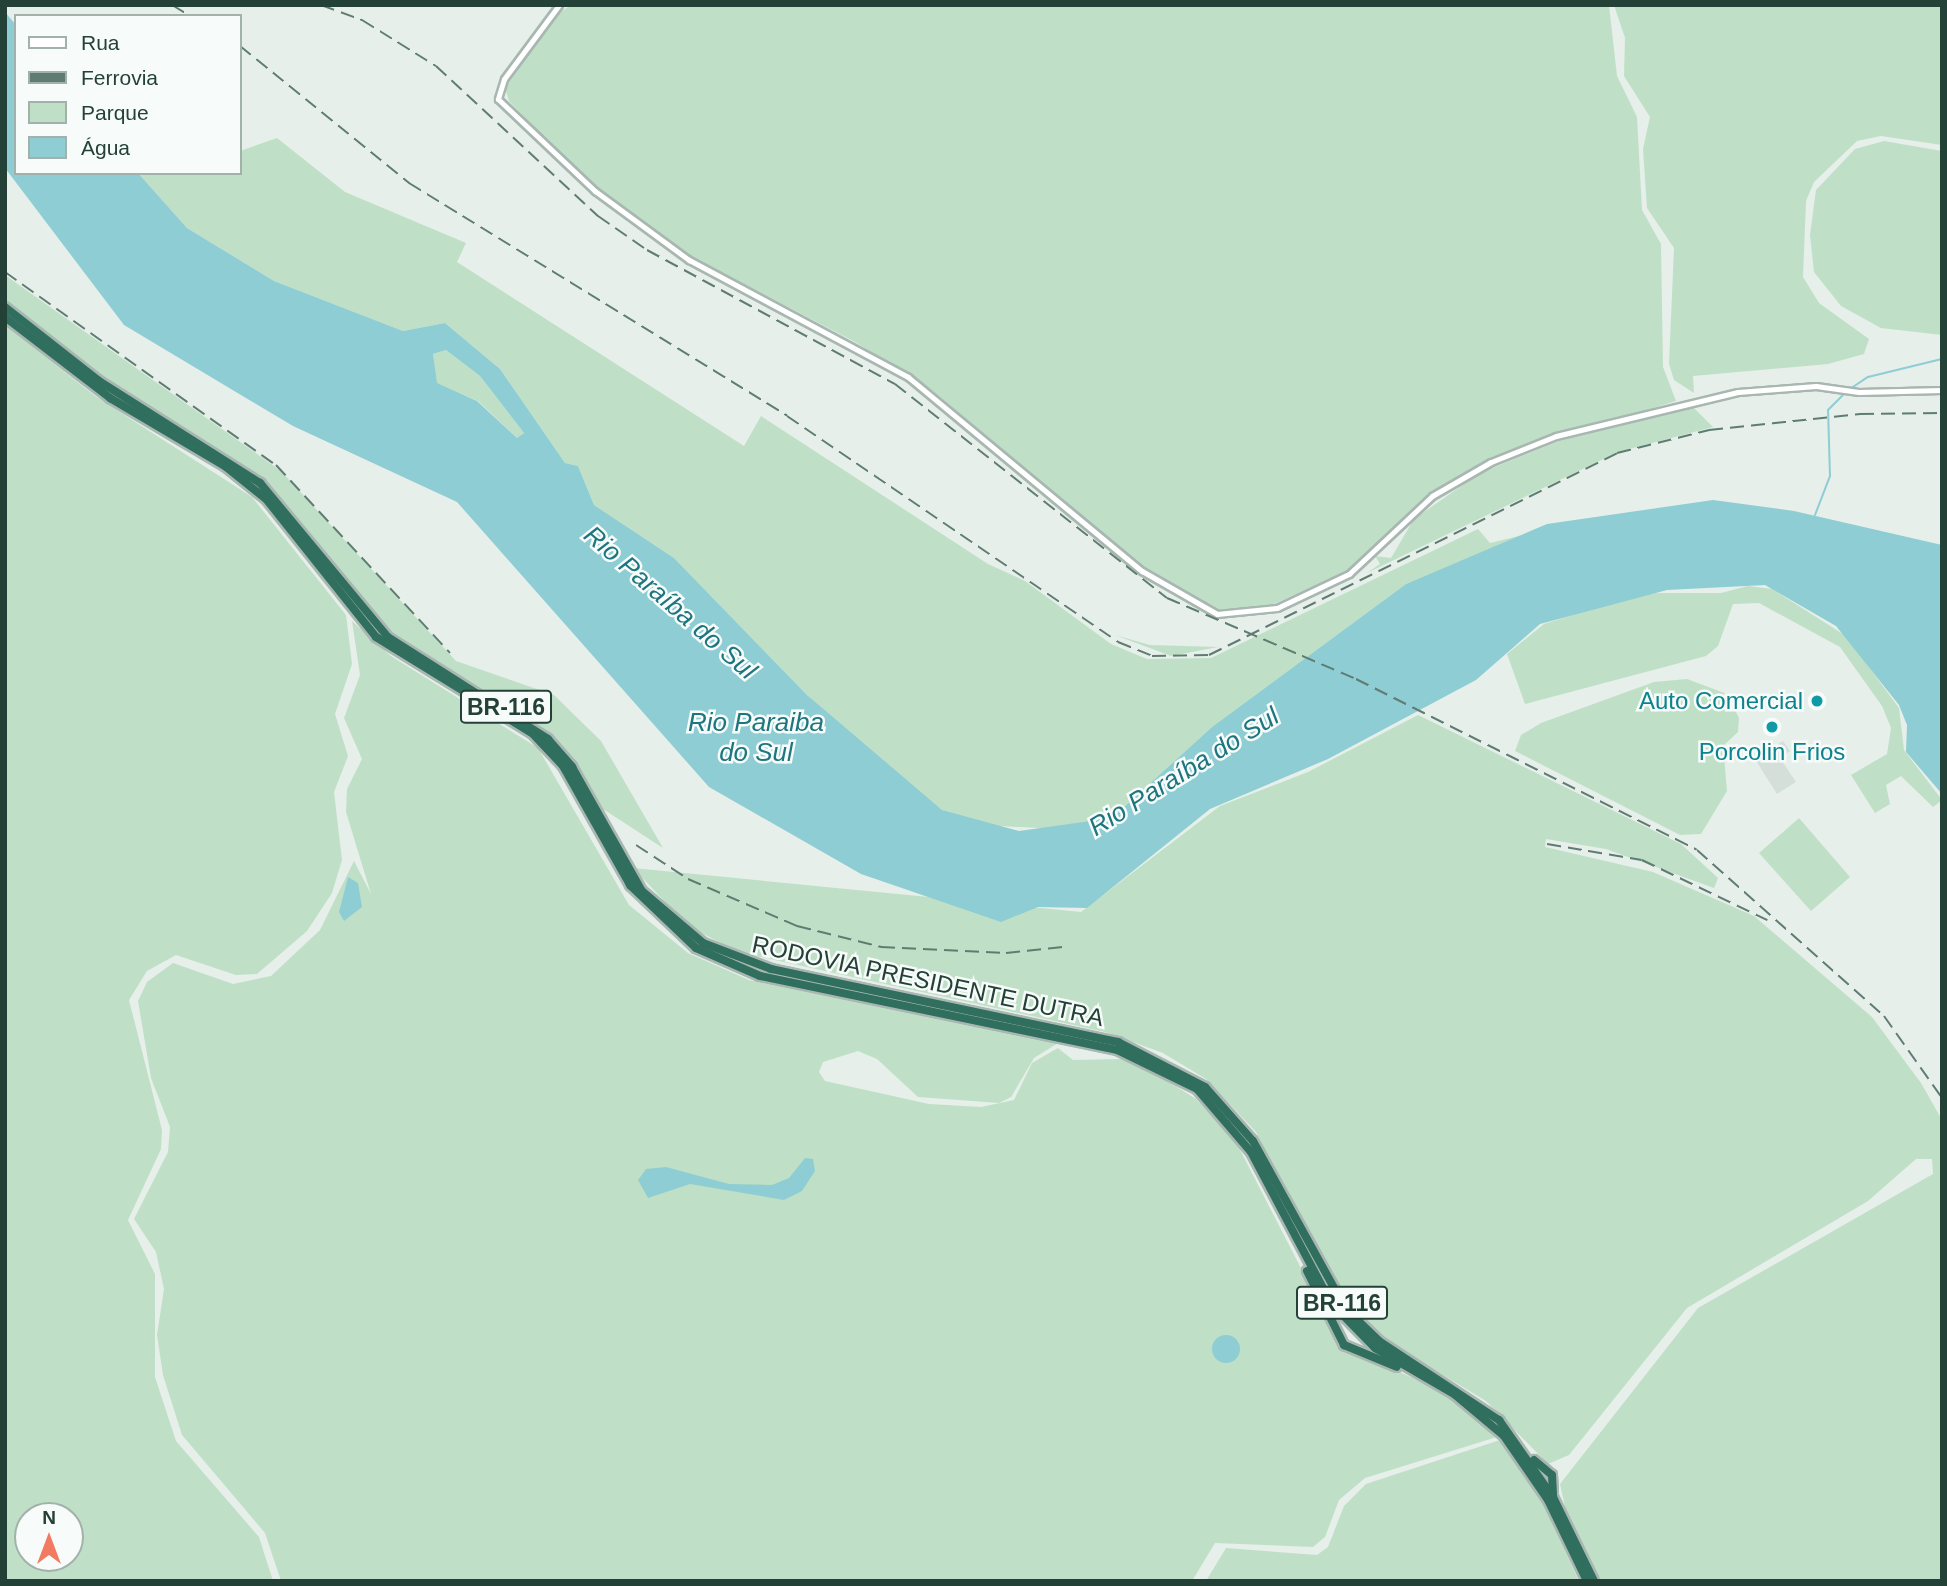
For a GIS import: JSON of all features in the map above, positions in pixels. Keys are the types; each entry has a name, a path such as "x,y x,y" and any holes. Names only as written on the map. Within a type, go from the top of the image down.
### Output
{"highway":[{"name":"RODOVIA PRESIDENTE DUTRA","path":"5,307 99,381 260,483 388,637 548,738 572,767 642,891 684,931 771,970 1090,1039 1160,1059 1219,1100 1253,1141 1345,1308 1399,1356 1485,1409 1528,1456 1553,1497 1594,1581"},
{"name":"RODOVIA PRESIDENTE DUTRA","path":"5,317 110,398 226,467 266,499 359,619 396,652 533,734 563,766 630,885 676,934 761,976 1027,1025"},
{"name":"RODOVIA PRESIDENTE DUTRA","path":"1090,1039 1158,1066 1215,1106 1251,1152 1301,1251 1331,1303 1357,1332 1473,1408 1514,1448 1548,1500 1587,1581"},
{"path":"1301,1251 1315,1296 1344,1345 1421,1375"}],"street":[{"path":"559,5 504,79 498,99 594,191 689,260 908,377 1142,571 1217,614 1277,608 1349,575 1432,496 1490,462 1556,436 1686,403 1750,390 1842,387 1857,392 1942,390"}],"shaded area":[{"path":"1783,741 1790,751 1780,758 1796,782 1777,794 1755,759"}],"green space":[{"path":"571,5 1609,5 1617,76 1637,117 1642,210 1661,244 1663,367 1676,401 1492,457 1431,494 1349,570 1267,607 1215,610 1155,577 933,391 855,342 662,241 573,167 509,101 505,88 559,13"},
{"path":"1614,5 1942,5 1942,145 1881,136 1857,141 1814,182 1806,201 1803,277 1819,303 1869,339 1864,354 1828,364 1693,376 1694,393 1674,380 1669,364 1674,248 1647,208 1643,149 1650,117 1624,76 1625,38"},
{"path":"277,138 345,192 466,243 457,262 744,446 761,416 988,564 1025,581 1111,644 1147,659 1211,658 1478,529 1490,543 1523,535 1406,584 1212,727 1112,818 1058,829 980,825 942,810 910,788 807,695 674,558 594,505 578,466 565,463 500,369 445,323 403,331 274,281 187,228 140,175 242,175 242,150"},
{"path":"1884,141 1942,151 1942,335 1881,328 1841,306 1814,272 1810,235 1816,190 1855,149"},
{"path":"5,275 281,471 456,661 554,695 601,741 663,848 603,809 543,729 390,630 258,477 128,396 5,301"},
{"path":"5,325 95,396 252,497 346,615 352,664 335,714 348,756 334,792 342,860 332,893 307,931 257,974 236,975 176,955 147,971 129,1000 162,1130 161,1149 128,1220 155,1274 155,1377 176,1441 259,1537 273,1581 5,1581"},
{"path":"446,350 480,376 524,433 517,438 478,401 436,383 433,354"},
{"path":"1692,406 1713,427 1618,452 1367,573 1380,564 1375,556 1391,558 1414,519 1480,473 1559,441"},
{"path":"1748,586 1772,589 1846,636 1899,708 1904,750 1942,800 1933,807 1901,776 1886,785 1890,804 1875,813 1851,775 1887,754 1891,728 1882,706 1840,647 1759,603 1733,604 1718,646 1706,656 1525,704 1507,654 1544,624 1644,593 1721,593"},
{"path":"352,621 391,656 538,748 629,905 688,953 749,980 1058,1043 1034,1058 1011,1097 999,1103 918,1097 877,1059 858,1051 823,1062 819,1072 825,1081 929,1104 981,1107 1014,1100 1032,1063 1058,1048 1073,1060 1122,1059 1150,1070 1196,1099 1237,1144 1340,1344 1453,1397 1500,1436 1365,1478 1339,1500 1325,1537 1313,1547 1215,1543 1192,1581 281,1581 265,1533 182,1435 163,1375 157,1335 164,1289 156,1252 134,1219 168,1152 170,1127 151,1078 138,1001 147,982 173,963 233,984 271,976 320,930 354,861 371,894 346,812 347,789 362,759 344,718 360,675"},
{"path":"1115,635 1150,645 1218,647 1171,656"},
{"path":"1687,679 1727,694 1739,718 1738,732 1723,746 1727,791 1701,834 1680,835 1515,751 1521,735 1541,723 1654,682"},
{"path":"1418,715 1681,844 1718,878 1714,888 1606,849 1546,839 1545,847 1653,872 1754,916 1872,1017 1921,1083 1942,1120 1942,1581 1598,1581 1567,1516 1560,1484 1698,1308 1933,1174 1932,1159 1916,1159 1868,1201 1687,1308 1569,1455 1548,1464 1486,1401 1382,1338 1343,1301 1256,1132 1206,1079 1163,1053 1105,1032 738,952 688,926 633,868 1081,912 1220,806 1308,772"},
{"path":"1799,818 1850,877 1811,911 1759,853"},
{"path":"1503,1439 1534,1485 1579,1581 1206,1581 1226,1548 1317,1555 1328,1547 1344,1506 1366,1484"}],"water":[{"name":"Rio Paraiba do Sul","path":"5,12 14,23 14,175 140,175 187,228 274,281 403,331 445,323 500,369 565,463 578,466 594,505 674,558 807,695 942,810 1019,831 1112,818 1212,727 1406,584 1547,524 1713,500 1794,511 1942,545 1942,794 1906,752 1907,725 1899,705 1836,626 1765,585 1667,590 1540,624 1476,680 1328,759 1210,809 1087,908 1038,907 1001,922 861,874 709,787 457,502 293,426 124,325 5,168","holes":["446,350 480,376 524,433 517,438 477,401 437,383 433,354"]},
{"path":"348,877 358,883 362,907 344,921 339,912"},
{"path":"805,1158 813,1159 815,1171 802,1191 784,1200 690,1184 648,1198 638,1180 646,1169 666,1167 729,1184 772,1185 789,1178"},
{"path":"1226,1335 1236,1339 1240,1349 1236,1359 1226,1363 1216,1359 1212,1349 1216,1339"}],"waterway":[{"path":"1850,389 1868,377 1942,359"},
{"path":"1815,515 1830,476 1828,410 1845,393"}],"railway":[{"path":"172,5 187,14"},
{"path":"321,5 362,20 436,66 598,216 647,250 895,384 1167,598 1356,679 1697,850 1884,1016 1942,1098"},
{"path":"242,48 409,183 787,416 1118,642 1152,656 1209,655 1617,453 1709,430 1860,414 1942,413"},
{"path":"5,272 276,465 450,653"},
{"path":"1547,844 1642,860 1767,920"},
{"path":"636,845 688,879 797,926 881,947 1006,953 1063,947"}],"place":[{"name":"Auto Comercial","path":"1817,701"},
{"name":"Porcolin Frios","path":"1772,727"}],"water label":[{"name":"Rio Paraíba do Sul","path":"670,603"},
{"name":"Rio Paraíba do Sul","path":"1184,772"}]}
